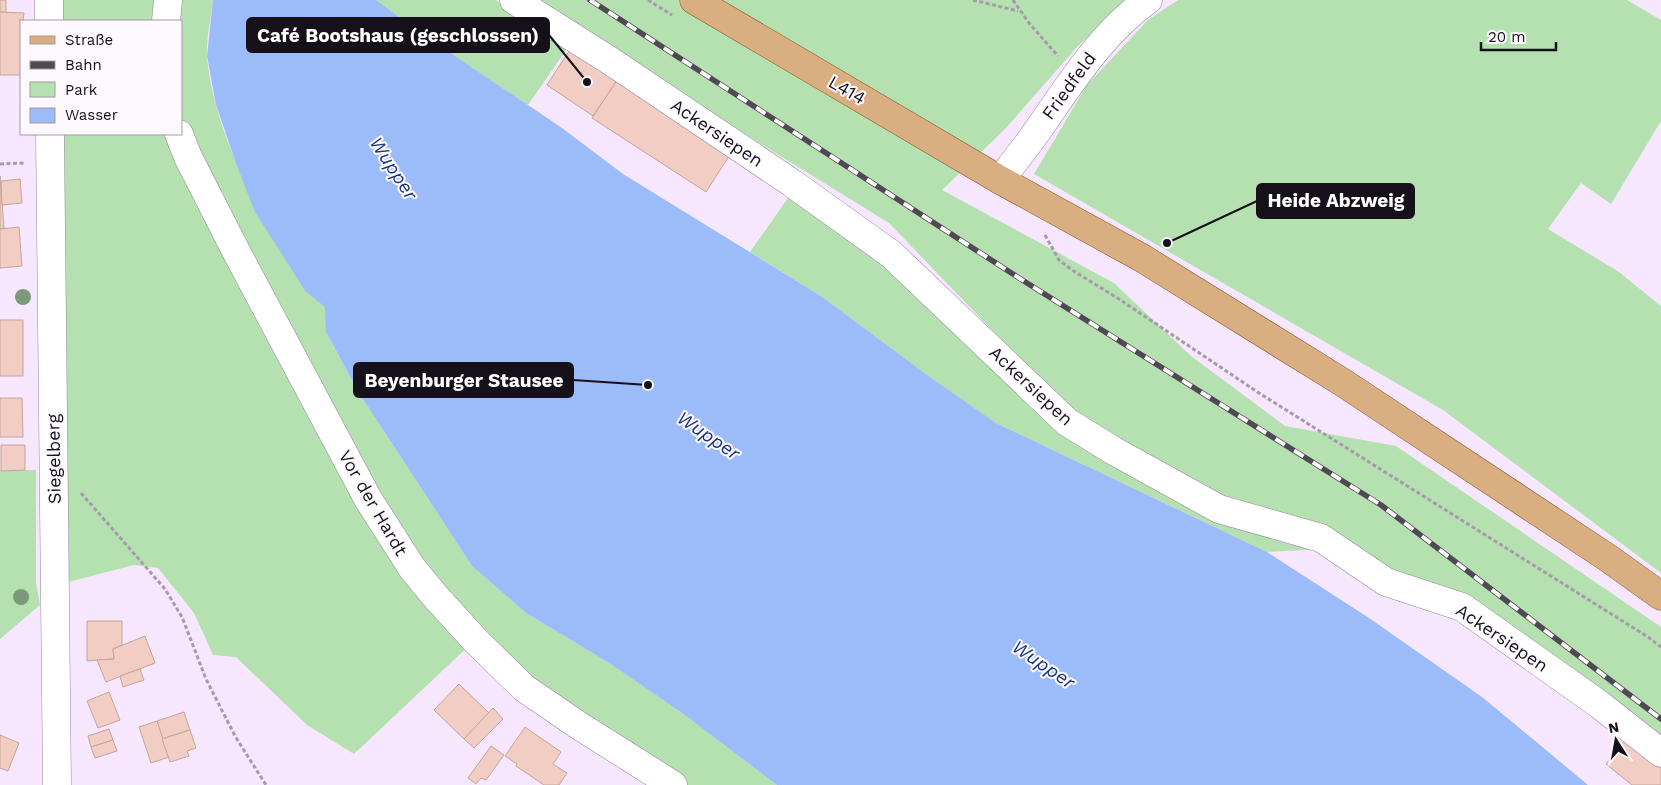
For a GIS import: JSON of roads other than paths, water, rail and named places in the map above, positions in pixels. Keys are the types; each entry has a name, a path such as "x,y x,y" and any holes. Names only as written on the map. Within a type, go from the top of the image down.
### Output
{"main road":[{"name":"L414","path":"694,0 1000,180 1142,258 1342,382 1599,552 1661,596"}],"street":[{"path":"48,0 49,20"},
{"path":"166,20 168,0"},
{"name":"Ackersiepen","path":"514,0 612,62 891,254 1067,422 1114,451 1219,509 1321,538 1386,582 1462,607 1600,705 1661,753"},
{"name":"Friedfeld","path":"1000,180 1032,139 1089,56 1107,36 1148,0"},
{"name":"Siegelberg","path":"50,135 56,785"},
{"name":"Vor der Hardt","path":"178,135 238,255 368,499 412,568 475,640 524,688 578,725 673,785"}],"water":[{"name":"Wupper","path":"213,0 376,0 421,33 562,128 623,174 821,296 930,377 996,423 1267,552 1369,618 1482,697 1588,785 777,785 682,713 609,663 526,613 472,566 359,393 326,332 325,307 306,292 255,212 216,105 207,56"}],"railway":[{"path":"590,0 1019,278 1381,505 1661,719"}],"place":[{"name":"Café Bootshaus (geschlossen)","path":"587,82"},
{"name":"Heide Abzweig","path":"1167,243"},
{"name":"Beyenburger Stausee","path":"648,385"}]}
